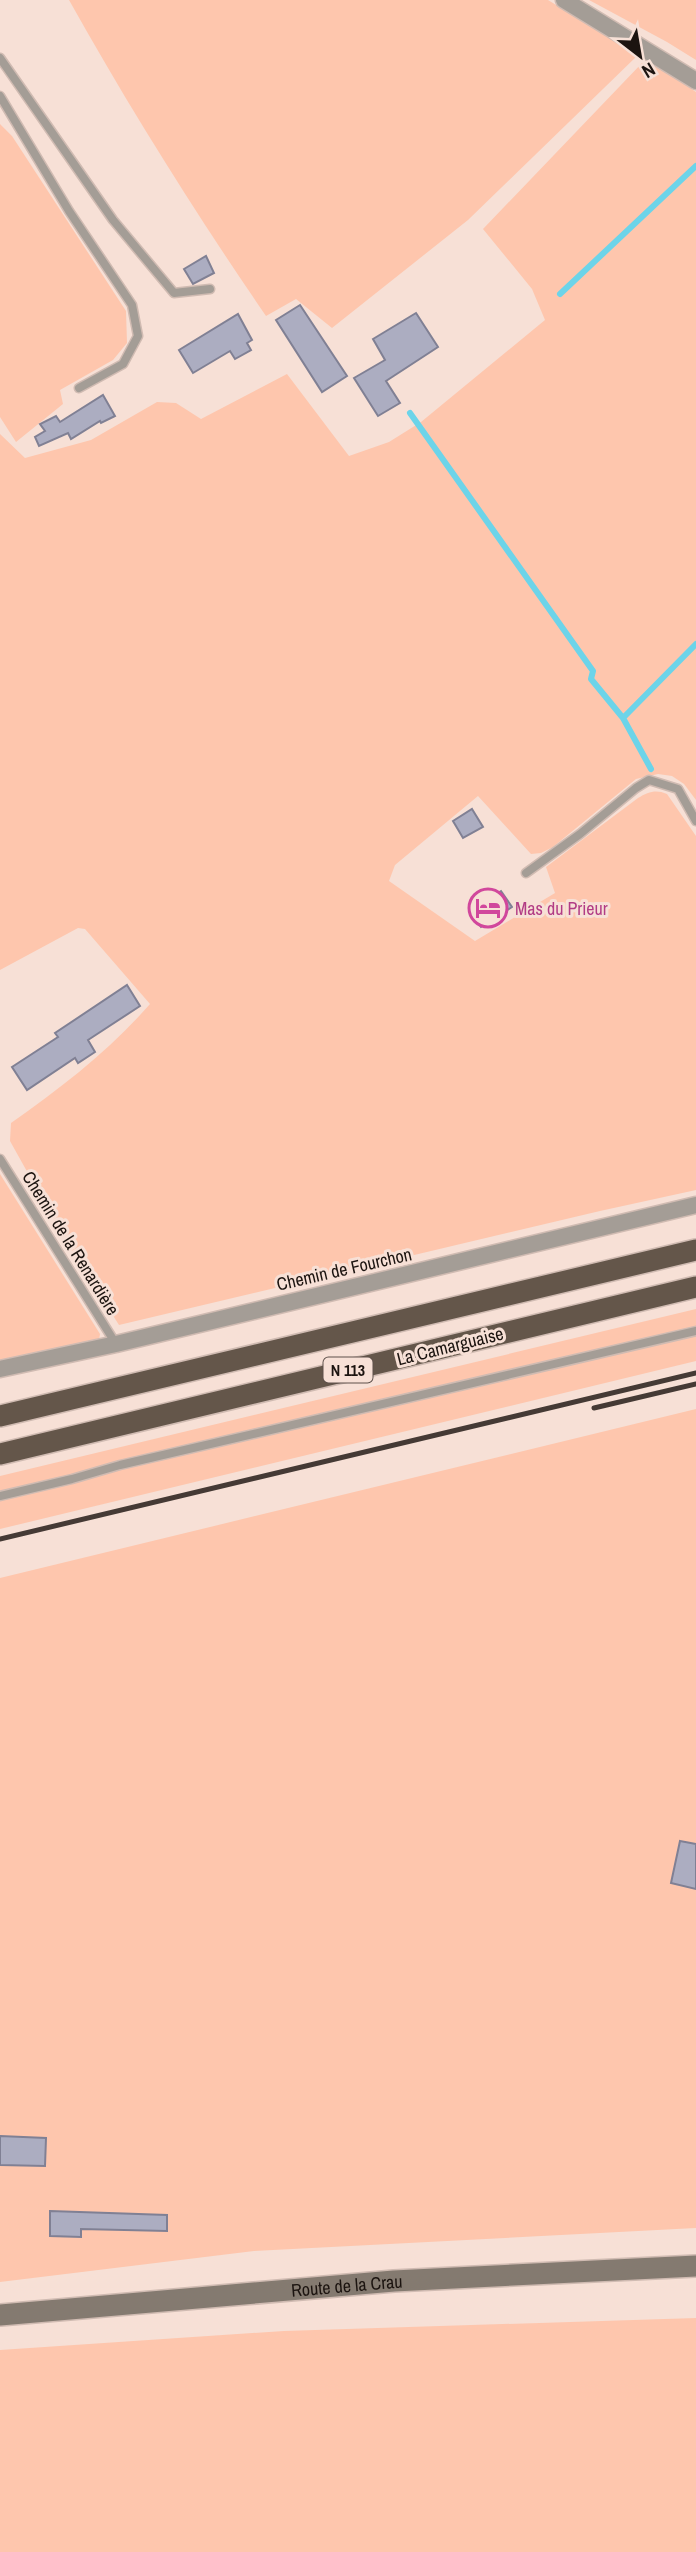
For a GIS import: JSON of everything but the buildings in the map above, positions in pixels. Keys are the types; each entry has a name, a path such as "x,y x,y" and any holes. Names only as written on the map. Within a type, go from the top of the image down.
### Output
{"highway":[{"name":"La Camarguaise","path":"0,1416 696,1250"},
{"name":"La Camarguaise","path":"0,1454 696,1287"}],"main road":[{"name":"Route de la Crau","path":"0,2315 394,2281 696,2266"}],"street":[{"path":"564,0 696,81"},
{"name":"Chemin de Fourchon","path":"0,1369 116,1344 696,1205"}],"lane":[{"path":"0,58 113,220 174,293 210,289"},
{"path":"0,96 69,211 132,305 138,336 123,363 79,388"},
{"path":"526,873 649,780 678,789 696,821"},
{"name":"Chemin de la Renardière","path":"0,1158 116,1344"},
{"path":"0,1496 120,1465 696,1331"}],"shaded area":[{"path":"69,0 548,0 638,55 468,220 332,328 296,299 266,316 164,161"},
{"path":"589,0 696,0 696,60 667,42"},
{"path":"643,62 663,70 696,92 696,800 684,784 672,776 658,774 636,779 553,847 531,854 478,796 395,865 389,881 475,941 555,893 546,867 638,798 652,792 667,794 696,836 696,1190 119,1325 68,1245 10,1141 11,1123 84,1068 150,1004 85,929 78,928 0,970 0,434 25,458 91,440 157,402 176,403 201,419 287,374 349,456 389,442 421,422 545,320 532,289 483,229"},
{"path":"0,124 12,136 126,311 127,343 113,360 60,390 63,404 16,442 0,417"},
{"path":"0,1174 100,1334 99,1340 0,1360"},
{"path":"696,1309 696,1361 0,1529 0,1476"},
{"path":"696,1409 696,2228 254,2251 0,2282 0,1578"},
{"path":"696,2318 696,2552 0,2552 0,2350 284,2331"}],"waterway":[{"path":"560,294 696,166"},
{"path":"410,413 593,671 591,679 623,718 651,769"},
{"path":"623,718 696,644"}],"railway":[{"path":"0,1539 696,1373"},
{"path":"594,1408 696,1384"}],"place":[{"name":"Mas du Prieur","path":"488,908"}]}
